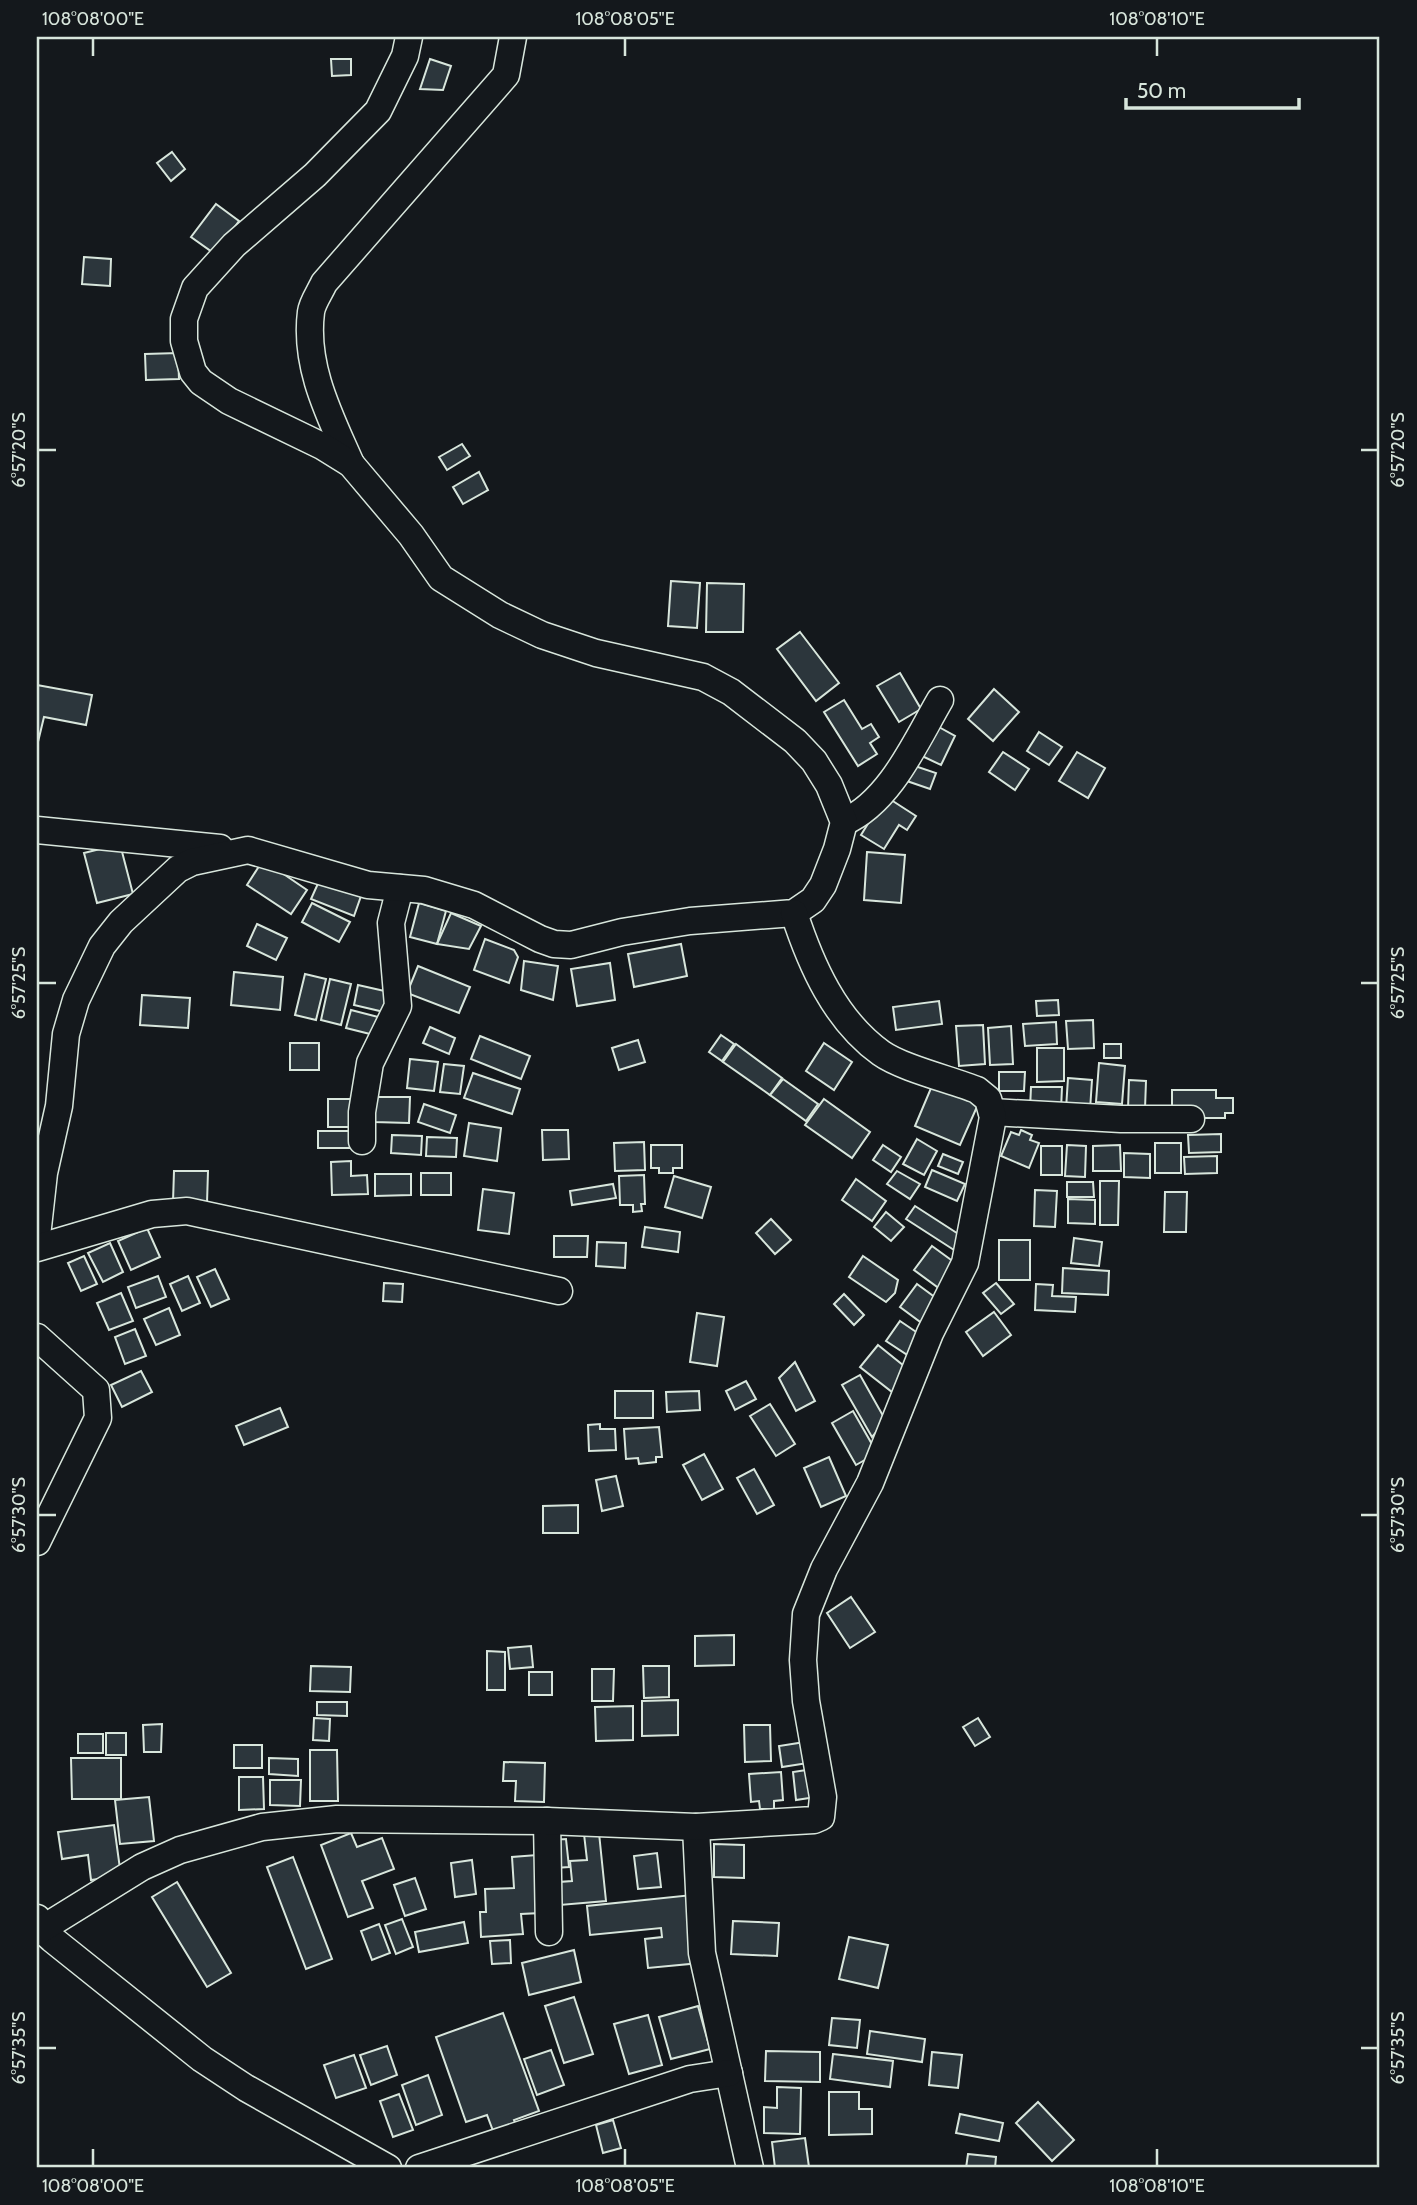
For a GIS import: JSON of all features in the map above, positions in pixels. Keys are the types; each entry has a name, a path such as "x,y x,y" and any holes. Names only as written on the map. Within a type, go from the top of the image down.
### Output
{"street":[{"path":"351,464 322,446 229,401 201,382 188,360 184,341 184,319 195,288 234,245 315,174 378,111 405,57 409,37"},
{"path":"37,830 248,850 368,885 424,890 474,905 554,944 571,945 622,932 690,921 794,913 813,900 823,885 844,822 829,785 814,761 795,741 731,692 703,677 596,653 542,635 500,615 456,589 431,566 411,535 351,464 318,389 311,356 311,310 324,283 506,75 513,37"},
{"path":"844,822 858,816 886,787 940,700"},
{"path":"37,1236 44,1173 59,1106 65,1034 76,1000 102,946 121,922 178,869 192,862 248,850"},
{"path":"362,1142 362,1112 370,1062 398,1006 391,923 400,888"},
{"path":"388,2168 246,2088 213,2066 38,1926 167,1855 262,1827 337,1819 547,1821 696,1827 814,1821 822,1814 823,1797 806,1701 803,1660 806,1614 824,1569 870,1483 930,1333 965,1263 976,1214 992,1112 988,1099 977,1090 883,1054 861,1035 834,1002 811,964 794,913"},
{"path":"992,1112 1121,1119 1191,1119"},
{"path":"37,1248 152,1214 187,1211 559,1291"},
{"path":"37,1337 96,1390 99,1400 99,1418 37,1542"},
{"path":"547,1821 549,1932"},
{"path":"696,1827 702,1953 750,2168"},
{"path":"419,2168 667,2086 729,2073"}],"building":[{"path":"331,59 351,59 351,75 332,76"},
{"path":"430,59 451,66 443,90 420,89"},
{"path":"172,152 185,169 171,181 157,163"},
{"path":"216,204 239,221 215,254 191,237"},
{"path":"84,257 111,259 110,286 82,284"},
{"path":"178,353 179,379 146,380 145,354"},
{"path":"462,444 470,456 447,470 439,457"},
{"path":"479,472 488,490 463,504 453,487"},
{"path":"671,581 700,583 697,628 668,626"},
{"path":"707,583 744,584 743,632 706,632"},
{"path":"800,632 839,683 816,701 777,649"},
{"path":"900,673 921,709 899,722 877,686"},
{"path":"37,685 92,695 86,725 44,717 37,746"},
{"path":"994,689 1019,712 993,741 968,719"},
{"path":"844,700 862,729 871,724 879,737 870,743 877,754 858,766 824,712"},
{"path":"937,726 955,736 941,765 922,756"},
{"path":"1039,732 1062,747 1049,765 1027,751"},
{"path":"1003,752 1029,769 1015,790 989,772"},
{"path":"1077,752 1105,768 1088,798 1059,781"},
{"path":"909,764 936,773 930,789 904,780"},
{"path":"885,796 916,816 907,830 899,825 884,849 861,835"},
{"path":"120,844 133,894 97,903 84,853"},
{"path":"867,852 905,855 901,903 864,900"},
{"path":"263,860 307,890 291,914 247,885"},
{"path":"320,879 361,896 354,916 311,899"},
{"path":"312,903 350,922 339,942 302,922"},
{"path":"419,903 446,911 437,944 410,937"},
{"path":"451,913 481,926 469,949 437,944"},
{"path":"257,924 287,938 276,960 247,946"},
{"path":"485,939 514,950 518,957 509,983 474,970"},
{"path":"681,944 687,976 634,987 628,954"},
{"path":"524,961 558,966 553,1000 521,990"},
{"path":"610,963 615,1000 577,1006 571,969"},
{"path":"418,966 470,987 459,1013 407,993"},
{"path":"234,972 283,977 280,1010 231,1005"},
{"path":"305,974 326,979 316,1020 295,1015"},
{"path":"330,979 351,984 341,1025 321,1020"},
{"path":"358,985 389,992 384,1012 354,1005"},
{"path":"142,995 190,998 188,1028 140,1025"},
{"path":"1058,1000 1059,1015 1037,1016 1036,1001"},
{"path":"939,1001 942,1024 896,1030 893,1007"},
{"path":"351,1010 382,1018 378,1036 346,1028"},
{"path":"1093,1020 1094,1048 1068,1049 1066,1021"},
{"path":"1056,1022 1057,1044 1025,1046 1023,1024"},
{"path":"983,1025 985,1064 959,1066 956,1026"},
{"path":"1011,1026 1013,1064 990,1065 988,1028"},
{"path":"430,1027 455,1038 449,1054 423,1043"},
{"path":"721,1035 734,1044 722,1061 709,1052"},
{"path":"480,1036 530,1056 521,1079 471,1059"},
{"path":"638,1040 645,1062 619,1070 612,1048"},
{"path":"290,1043 319,1043 319,1070 290,1070"},
{"path":"824,1043 852,1062 834,1090 806,1071"},
{"path":"736,1044 782,1078 770,1095 723,1062"},
{"path":"1104,1044 1121,1044 1121,1058 1104,1058"},
{"path":"1037,1048 1064,1048 1064,1081 1037,1082"},
{"path":"410,1059 438,1062 434,1091 407,1088"},
{"path":"1099,1063 1125,1066 1122,1104 1096,1102"},
{"path":"444,1064 464,1066 460,1094 440,1092"},
{"path":"999,1072 1025,1072 1024,1091 999,1091"},
{"path":"473,1073 520,1089 512,1114 464,1098"},
{"path":"1068,1078 1092,1080 1090,1110 1066,1109"},
{"path":"783,1079 818,1104 806,1121 770,1095"},
{"path":"1129,1080 1146,1081 1145,1109 1128,1109"},
{"path":"934,1081 980,1100 960,1145 915,1126"},
{"path":"1031,1087 1062,1087 1061,1110 1030,1109"},
{"path":"1172,1090 1216,1090 1216,1098 1233,1098 1233,1113 1225,1113 1225,1118 1198,1118 1172,1113"},
{"path":"374,1097 410,1097 409,1123 374,1122"},
{"path":"328,1099 352,1099 352,1127 328,1127"},
{"path":"824,1099 870,1132 852,1158 805,1125"},
{"path":"424,1104 456,1115 450,1133 418,1122"},
{"path":"469,1123 501,1128 497,1161 464,1156"},
{"path":"542,1130 568,1130 569,1159 543,1160"},
{"path":"1021,1130 1032,1135 1030,1140 1039,1143 1029,1168 1001,1156 1011,1132 1019,1135"},
{"path":"318,1131 354,1131 354,1148 318,1148"},
{"path":"1221,1134 1221,1152 1189,1153 1188,1135"},
{"path":"392,1135 422,1136 421,1155 391,1153"},
{"path":"427,1137 457,1138 456,1157 426,1156"},
{"path":"917,1139 937,1151 924,1175 903,1164"},
{"path":"644,1142 645,1170 615,1171 614,1143"},
{"path":"1155,1143 1181,1143 1181,1173 1155,1173"},
{"path":"651,1145 682,1145 682,1168 673,1168 673,1173 659,1173 659,1168 651,1168"},
{"path":"883,1145 901,1157 891,1172 873,1160"},
{"path":"1067,1145 1086,1146 1085,1177 1065,1176"},
{"path":"1120,1145 1121,1171 1093,1171 1093,1146"},
{"path":"1041,1146 1062,1146 1062,1175 1041,1175"},
{"path":"1124,1153 1150,1154 1150,1178 1124,1177"},
{"path":"943,1154 963,1162 958,1174 938,1166"},
{"path":"1217,1156 1217,1173 1185,1174 1184,1157"},
{"path":"351,1161 351,1176 367,1175 368,1194 332,1195 331,1162"},
{"path":"932,1170 965,1184 957,1201 925,1187"},
{"path":"174,1171 208,1171 207,1203 173,1202"},
{"path":"897,1171 920,1184 910,1199 887,1184"},
{"path":"421,1173 451,1173 451,1195 421,1195"},
{"path":"375,1174 411,1174 411,1195 375,1196"},
{"path":"644,1175 645,1204 641,1204 642,1211 633,1212 633,1205 620,1205 619,1176"},
{"path":"674,1176 711,1187 702,1218 665,1207"},
{"path":"856,1179 886,1201 872,1221 842,1200"},
{"path":"1100,1181 1119,1181 1118,1225 1100,1225"},
{"path":"1067,1182 1093,1182 1094,1197 1067,1197"},
{"path":"613,1184 616,1198 572,1205 570,1191"},
{"path":"483,1189 514,1193 509,1234 478,1230"},
{"path":"1035,1190 1057,1191 1055,1227 1034,1226"},
{"path":"1165,1192 1187,1192 1186,1232 1164,1232"},
{"path":"1068,1199 1095,1200 1095,1224 1068,1223"},
{"path":"915,1206 963,1237 954,1250 906,1219"},
{"path":"886,1212 904,1227 891,1241 874,1227"},
{"path":"771,1219 791,1240 775,1254 756,1233"},
{"path":"645,1227 680,1232 678,1252 642,1247"},
{"path":"147,1228 160,1257 131,1270 118,1241"},
{"path":"554,1236 588,1236 587,1257 554,1257"},
{"path":"1074,1238 1102,1242 1099,1266 1071,1263"},
{"path":"999,1240 1030,1240 1030,1280 999,1280"},
{"path":"597,1242 626,1243 625,1268 596,1266"},
{"path":"110,1243 123,1272 103,1282 88,1253"},
{"path":"932,1246 958,1265 940,1289 914,1270"},
{"path":"84,1256 97,1284 81,1291 68,1263"},
{"path":"863,1256 898,1280 895,1293 886,1302 849,1277"},
{"path":"1063,1268 1109,1271 1108,1295 1062,1293"},
{"path":"215,1269 229,1299 211,1307 197,1277"},
{"path":"158,1276 166,1297 136,1308 128,1287"},
{"path":"188,1276 200,1303 182,1311 170,1284"},
{"path":"384,1283 403,1284 402,1302 383,1301"},
{"path":"996,1283 1014,1304 1001,1314 983,1293"},
{"path":"917,1284 940,1301 923,1324 900,1307"},
{"path":"1036,1284 1053,1285 1052,1296 1076,1297 1075,1312 1035,1310"},
{"path":"121,1293 133,1321 109,1330 97,1303"},
{"path":"844,1294 864,1315 854,1325 834,1304"},
{"path":"169,1308 180,1335 156,1345 144,1319"},
{"path":"994,1312 1011,1335 983,1356 966,1332"},
{"path":"697,1313 724,1317 717,1366 690,1362"},
{"path":"900,1321 925,1338 912,1358 886,1341"},
{"path":"135,1329 146,1356 125,1364 115,1337"},
{"path":"878,1345 909,1370 892,1392 860,1367"},
{"path":"795,1362 815,1401 796,1411 779,1378"},
{"path":"141,1371 152,1392 122,1407 111,1385"},
{"path":"860,1375 886,1421 872,1437 842,1385"},
{"path":"746,1381 756,1399 735,1410 726,1391"},
{"path":"615,1391 653,1391 653,1418 615,1418"},
{"path":"699,1391 700,1410 667,1412 666,1392"},
{"path":"770,1404 795,1444 776,1456 750,1416"},
{"path":"280,1408 288,1427 244,1445 236,1426"},
{"path":"853,1411 877,1453 856,1465 832,1423"},
{"path":"600,1424 600,1429 615,1429 616,1450 589,1451 588,1425"},
{"path":"659,1427 662,1457 656,1457 656,1462 639,1464 638,1458 626,1459 624,1429"},
{"path":"704,1454 723,1489 702,1500 683,1465"},
{"path":"829,1457 846,1496 821,1507 804,1468"},
{"path":"754,1469 774,1505 757,1514 737,1478"},
{"path":"616,1476 623,1506 602,1511 596,1480"},
{"path":"578,1505 578,1533 543,1533 543,1506"},
{"path":"851,1597 875,1632 850,1648 827,1613"},
{"path":"734,1635 734,1665 695,1666 695,1636"},
{"path":"531,1646 533,1667 510,1669 508,1648"},
{"path":"487,1651 505,1652 505,1690 487,1690"},
{"path":"311,1666 351,1667 350,1692 310,1691"},
{"path":"643,1666 669,1666 669,1697 644,1698"},
{"path":"592,1669 614,1669 613,1701 592,1701"},
{"path":"529,1672 552,1672 552,1695 529,1695"},
{"path":"678,1700 678,1735 642,1736 642,1701"},
{"path":"317,1702 347,1702 347,1716 317,1715"},
{"path":"633,1706 633,1740 596,1741 595,1707"},
{"path":"314,1718 330,1719 329,1741 313,1740"},
{"path":"978,1718 990,1737 975,1746 963,1727"},
{"path":"162,1724 161,1752 144,1752 143,1725"},
{"path":"744,1725 770,1725 771,1761 745,1762"},
{"path":"106,1733 126,1733 126,1755 106,1755"},
{"path":"78,1734 103,1734 103,1753 78,1753"},
{"path":"805,1742 808,1763 782,1767 779,1746"},
{"path":"234,1745 262,1745 262,1768 234,1768"},
{"path":"310,1750 337,1750 338,1801 310,1801"},
{"path":"71,1758 121,1758 121,1799 72,1799"},
{"path":"269,1758 298,1759 298,1776 269,1774"},
{"path":"504,1762 545,1763 544,1802 515,1801 516,1781 503,1781"},
{"path":"813,1769 816,1797 796,1800 793,1772"},
{"path":"781,1772 783,1800 774,1801 774,1809 760,1809 759,1801 751,1802 749,1774"},
{"path":"239,1777 263,1777 264,1809 239,1810"},
{"path":"270,1780 301,1780 300,1806 270,1805"},
{"path":"149,1797 154,1841 120,1844 115,1800"},
{"path":"114,1825 121,1876 91,1880 88,1855 62,1859 58,1832"},
{"path":"351,1833 357,1847 382,1838 394,1869 362,1881 373,1908 348,1917 321,1845"},
{"path":"599,1833 606,1901 560,1905 559,1882 572,1881 570,1861 587,1860 584,1834"},
{"path":"566,1839 569,1867 555,1868 552,1840"},
{"path":"714,1844 744,1845 744,1878 714,1877"},
{"path":"657,1853 661,1887 638,1889 634,1856"},
{"path":"537,1855 541,1913 521,1914 523,1934 481,1937 480,1912 486,1912 485,1889 514,1888 512,1857"},
{"path":"293,1857 332,1959 306,1969 267,1867"},
{"path":"472,1860 476,1894 455,1897 451,1863"},
{"path":"415,1878 426,1909 405,1916 394,1885"},
{"path":"177,1882 231,1973 207,1987 152,1897"},
{"path":"692,1895 700,1963 648,1968 645,1939 662,1937 661,1928 590,1935 587,1906"},
{"path":"402,1919 413,1947 396,1954 385,1925"},
{"path":"733,1921 779,1923 777,1956 731,1954"},
{"path":"464,1922 468,1943 419,1952 415,1932"},
{"path":"379,1924 390,1953 372,1960 361,1931"},
{"path":"849,1937 888,1945 878,1988 839,1979"},
{"path":"510,1940 511,1963 492,1964 490,1941"},
{"path":"574,1950 581,1982 529,1995 522,1963"},
{"path":"574,1997 593,2054 564,2063 545,2006"},
{"path":"698,2006 710,2049 671,2059 659,2017"},
{"path":"503,2013 539,2111 514,2120 517,2128 495,2136 487,2115 466,2122 436,2037"},
{"path":"648,2015 662,2065 629,2074 614,2024"},
{"path":"832,2018 860,2020 857,2048 829,2045"},
{"path":"870,2031 925,2039 922,2062 867,2054"},
{"path":"387,2046 397,2075 371,2085 360,2055"},
{"path":"551,2050 564,2085 537,2095 524,2059"},
{"path":"766,2051 820,2052 820,2082 765,2081"},
{"path":"932,2052 962,2055 958,2088 929,2085"},
{"path":"833,2054 893,2061 890,2087 830,2079"},
{"path":"354,2055 366,2088 336,2098 324,2065"},
{"path":"428,2075 442,2115 416,2125 402,2085"},
{"path":"777,2087 801,2088 800,2134 764,2133 764,2107 777,2108"},
{"path":"829,2092 859,2092 859,2109 872,2109 872,2134 829,2135"},
{"path":"399,2094 413,2130 393,2137 380,2101"},
{"path":"1038,2102 1074,2140 1052,2161 1016,2123"},
{"path":"960,2114 1003,2123 999,2141 956,2133"},
{"path":"613,2120 621,2148 603,2153 596,2125"},
{"path":"805,2138 809,2167 775,2168 772,2142"},
{"path":"968,2154 996,2157 995,2168 966,2168"}]}
